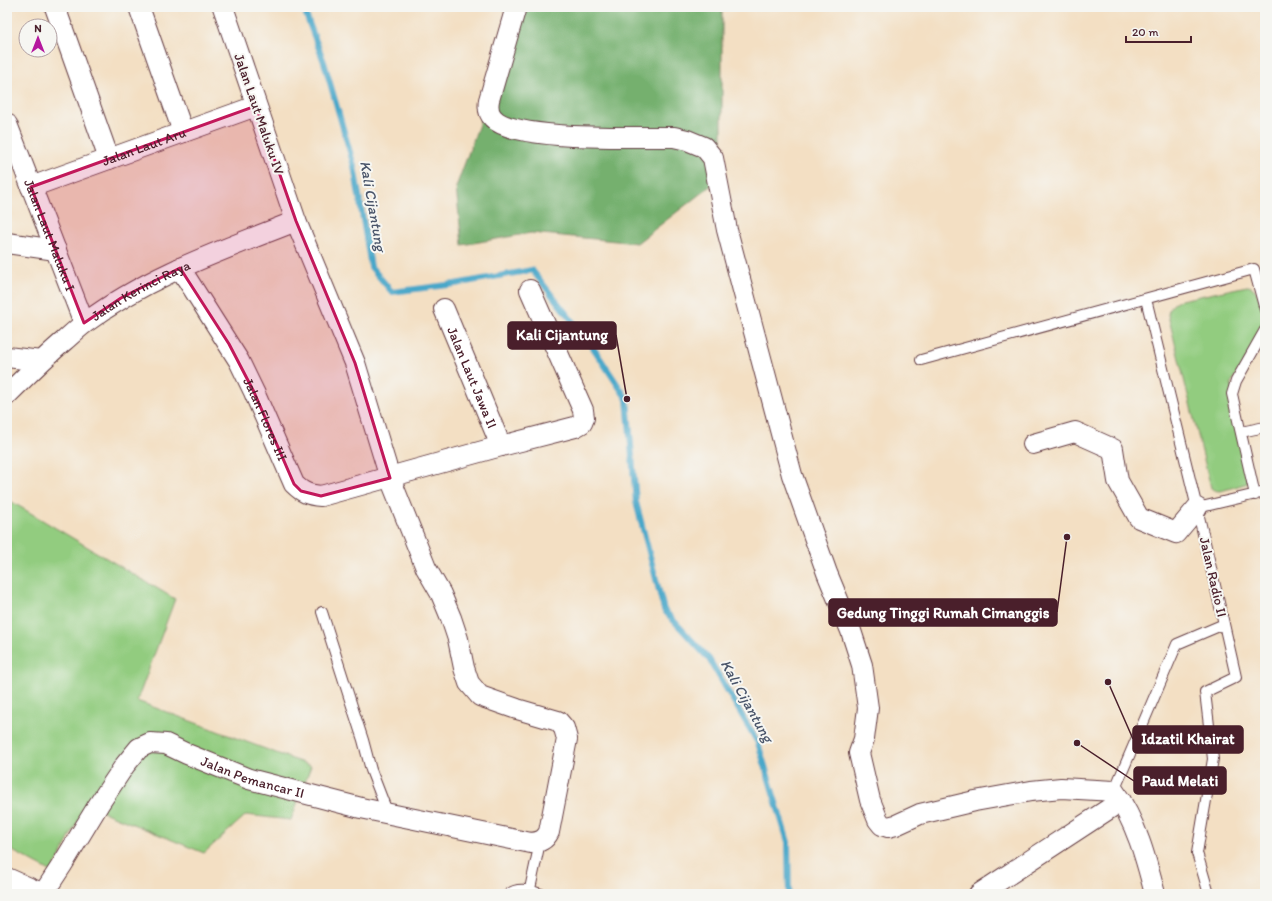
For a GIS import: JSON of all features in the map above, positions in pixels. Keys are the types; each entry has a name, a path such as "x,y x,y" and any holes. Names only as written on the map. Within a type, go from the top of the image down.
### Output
{"street":[{"path":"55,7 109,159"},
{"path":"139,7 183,132"},
{"name":"Jalan Laut Maluku IV","path":"223,7 296,221 355,363 390,478 426,568 441,594 451,618 469,683 480,696 558,721 564,728 567,739 548,832 546,838 540,842"},
{"path":"516,7 489,100 488,106 490,114 496,121 522,130 561,136 674,137 704,147 713,158 727,230 792,475 827,573 851,631 862,665 868,708 864,739 859,754 870,800 878,820 882,825 888,827 920,814 975,801 1031,791 1061,788 1117,796"},
{"name":"Jalan Laut Aru","path":"31,187 256,106"},
{"name":"Jalan Laut Maluku I","path":"7,124 84,323"},
{"name":"Jalan Kerinci Raya","path":"7,395 41,361 84,323 121,298 180,268 296,221"},
{"path":"7,242 56,250"},
{"name":"Jalan Flores III","path":"180,268 239,361 294,484 301,491 309,495 322,496 500,446 575,427 582,423 584,418 583,410 530,290"},
{"name":"Jalan Laut Jawa II","path":"444,309 500,446"},
{"path":"7,357 41,361"},
{"path":"1034,444 1075,432 1113,449 1118,481 1140,518 1176,533 1197,508"},
{"name":"Jalan Pemancar II","path":"43,894 125,765 139,748 150,743 166,744 249,779 360,808 531,843 540,842"},
{"path":"979,894 1117,796"},
{"path":"1117,796 1134,828 1148,864 1155,894"},
{"path":"7,878 43,894"}],"lane":[{"path":"921,360 1254,269 1265,310"},
{"name":"Jalan Radio II","path":"1117,796 1177,644 1224,624 1146,299"},
{"path":"1255,495 1232,394 1236,381 1265,330"},
{"path":"1241,432 1265,427"},
{"path":"1197,508 1265,492"},
{"path":"322,612 363,740 371,770 388,814"},
{"path":"1209,894 1197,853 1213,759 1205,692 1236,677 1224,624"},
{"path":"530,889 540,842"},
{"path":"509,894 511,892 530,889 541,894"}],"highlighted area":[{"path":"256,106 296,221 355,363 390,478 321,496 301,491 294,484 254,392 229,344 180,268 121,298 84,323 31,187"}],"green space":[{"path":"522,7 722,7 722,177 637,243 531,233 462,245 456,187"},
{"path":"1247,286 1256,291 1263,313 1265,328 1231,383 1248,483 1217,491 1211,488 1168,315 1169,309 1172,305 1181,300"},
{"path":"7,499 175,599 137,701 311,766 291,820 246,815 204,853 86,805 52,872 7,848"}],"waterway":[{"name":"Kali Cijantung","path":"303,7 324,62 354,166 371,267 392,292 455,284 532,270 592,346 627,399 636,502 664,610 709,659 758,743 788,842 789,894"}],"place":[{"name":"Kali Cijantung","path":"627,399"},
{"name":"Gedung Tinggi Rumah Cimanggis","path":"1067,537"},
{"name":"Idzatil Khairat","path":"1108,682"},
{"name":"Paud Melati","path":"1077,743"}]}
